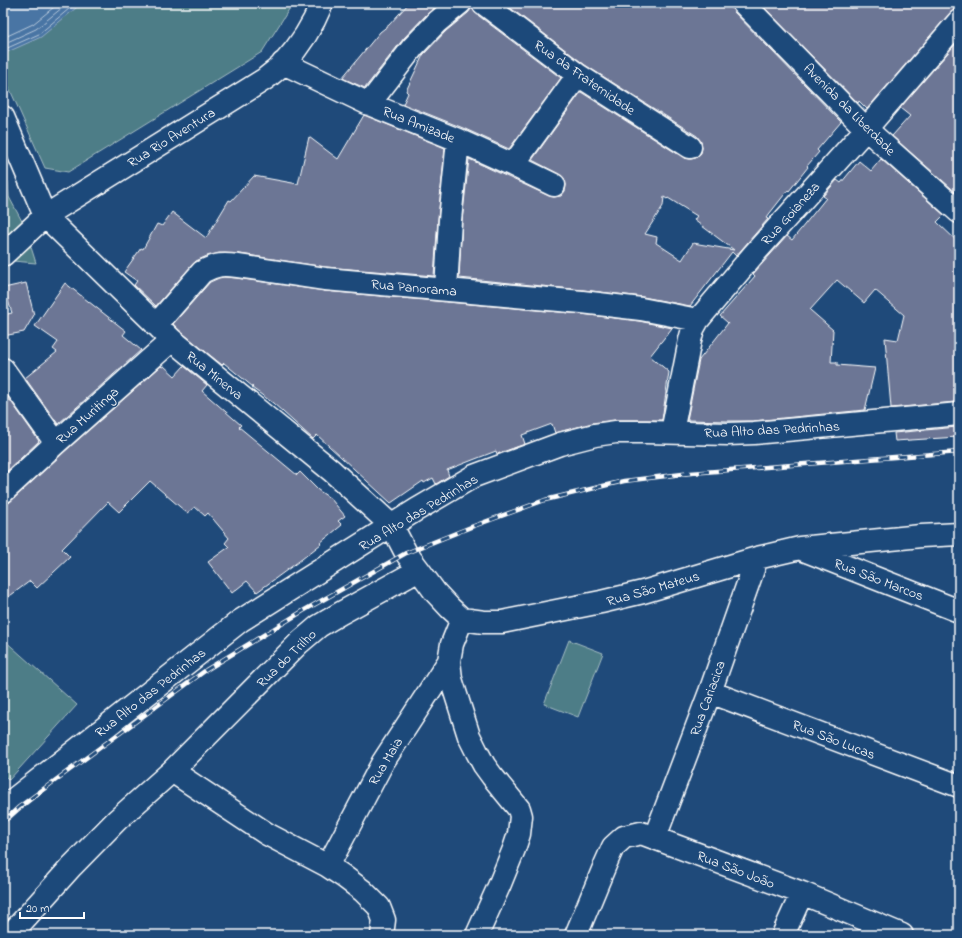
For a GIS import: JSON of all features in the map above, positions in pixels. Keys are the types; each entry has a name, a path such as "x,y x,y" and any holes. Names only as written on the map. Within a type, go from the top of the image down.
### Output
{"street":[{"name":"Rua Rio Aventura","path":"3,255 45,216 265,79 283,63 300,44 322,3"},
{"path":"369,104 413,47 437,22 460,3"},
{"name":"Rua da Fraternidade","path":"483,3 578,75 690,147"},
{"name":"Avenida da Liberdade","path":"744,3 866,129 959,212"},
{"name":"Rua Goianeza","path":"672,432 690,340 693,329 698,320 758,249 866,129 959,20"},
{"name":"Rua Amizade","path":"283,63 369,104 458,140 554,185"},
{"path":"513,165 578,75"},
{"path":"3,117 45,216"},
{"path":"446,290 450,220 458,140"},
{"name":"Rua Minerva","path":"45,216 172,340 332,471 392,526"},
{"name":"Rua Panorama","path":"156,325 202,272 213,266 224,264 324,279 582,302 641,309 698,320"},
{"name":"Rua Muritinga","path":"3,492 56,442 172,340"},
{"path":"3,369 56,442"},
{"name":"Rua Alto das Pedrinhas","path":"6,800 240,621 416,510 474,476 560,444 595,435 616,432 672,432 693,434 754,433 959,414"},
{"path":"392,526 406,553 436,592 462,619 452,644 449,661 451,679 470,736 484,765 519,809 522,816 519,834 514,849 477,935"},
{"name":"Rua São Mateus","path":"462,619 484,622 502,622 601,602 643,592 757,558 800,548 920,536 959,534"},
{"name":"Rua São Marcos","path":"800,548 959,611"},
{"name":"Rua Cariacica","path":"655,837 710,692 757,558"},
{"name":"Rua do Trilho","path":"10,935 100,837 172,771 299,643 319,626 419,570"},
{"name":"Rua Maia","path":"328,866 382,762 449,661"},
{"name":"Rua São Lucas","path":"710,692 959,786"},
{"path":"172,771 267,834 328,866 363,890 379,907 384,920 382,935"},
{"name":"Rua São João","path":"576,935 613,847 624,837 641,833 655,837 802,894 902,935"},
{"path":"784,935 802,894"}],"green space":[{"path":"3,3 293,3 262,52 68,172 45,168 3,74"},
{"path":"3,170 8,182 9,197 24,225 36,263 13,261 3,262"},
{"path":"3,639 77,705 9,780 3,774"},
{"path":"569,640 603,653 578,717 544,704"}],"water":[{"path":"3,3 82,3 41,37 3,54"}],"building":[{"path":"409,3 440,3 404,38 365,88 342,78 380,32 389,25"},
{"path":"504,3 731,3 734,12 841,122 817,150 819,152 766,218 768,219 736,256 732,252 690,306 643,297 459,278 462,221 469,159 549,196 561,196 565,191 566,185 564,178 532,160 581,92 684,158 696,158 701,153 701,142 697,136 585,65","holes":["664,197 667,199 668,198 697,216 694,220 734,250 693,243 682,260 656,243 657,237 645,234 663,206"]},
{"path":"760,3 846,3 852,8 856,3 959,3 959,9 955,9 950,13 867,109 859,101 858,103"},
{"path":"472,8 475,13 561,78 509,149 463,128 403,104 408,93 406,91 423,55 446,31"},
{"path":"959,40 959,195 892,136 910,116 900,108"},
{"path":"364,115 445,148 434,276 326,267 240,254 219,253 196,261 156,306 134,285 137,281 124,272 141,248 143,249 157,224 162,226 172,212 206,238 229,200 231,201 254,176 298,184 309,137 338,159"},
{"path":"881,159 944,215 937,222 959,243 959,400 955,398 955,402 891,408 885,338 898,340 904,315 875,290 864,303 837,280 810,310 833,330 831,362 837,362 837,365 875,368 865,410 753,421 687,420 699,360 728,323 720,316 755,276 753,274 787,236 792,240 826,198 823,196 837,180 841,183 859,161 871,171"},
{"path":"224,277 324,291 581,314 639,321 672,328 650,356 669,372 662,420 614,420 592,423 555,433 552,424 522,435 525,444 497,454 496,451 447,470 449,476 436,484 433,478 424,483 423,481 391,503 317,435 313,439 273,403 252,388 253,387 224,363 222,365 173,324 210,282"},
{"path":"26,283 34,315 24,332 3,336 3,315 12,313 4,288"},
{"path":"65,283 126,331 123,335 141,350 58,424 25,378 57,352 53,349 58,342 35,326"},
{"path":"161,366 164,366 175,376 184,366 207,385 202,391 241,425 239,427 297,475 300,472 318,490 331,499 345,516 338,521 342,525 302,559 257,592 247,581 232,593 208,562 229,547 225,543 229,538 208,513 205,516 195,507 187,513 150,481 119,512 108,502 62,549 70,557 37,588 30,581 3,601 3,504 11,501"},
{"path":"3,390 39,441 3,475"},
{"path":"957,427 958,437 895,441 894,433"}],"railway":[{"path":"3,822 19,807 206,670 303,611 406,553 471,527 545,500 624,481 691,473 959,452"}]}
